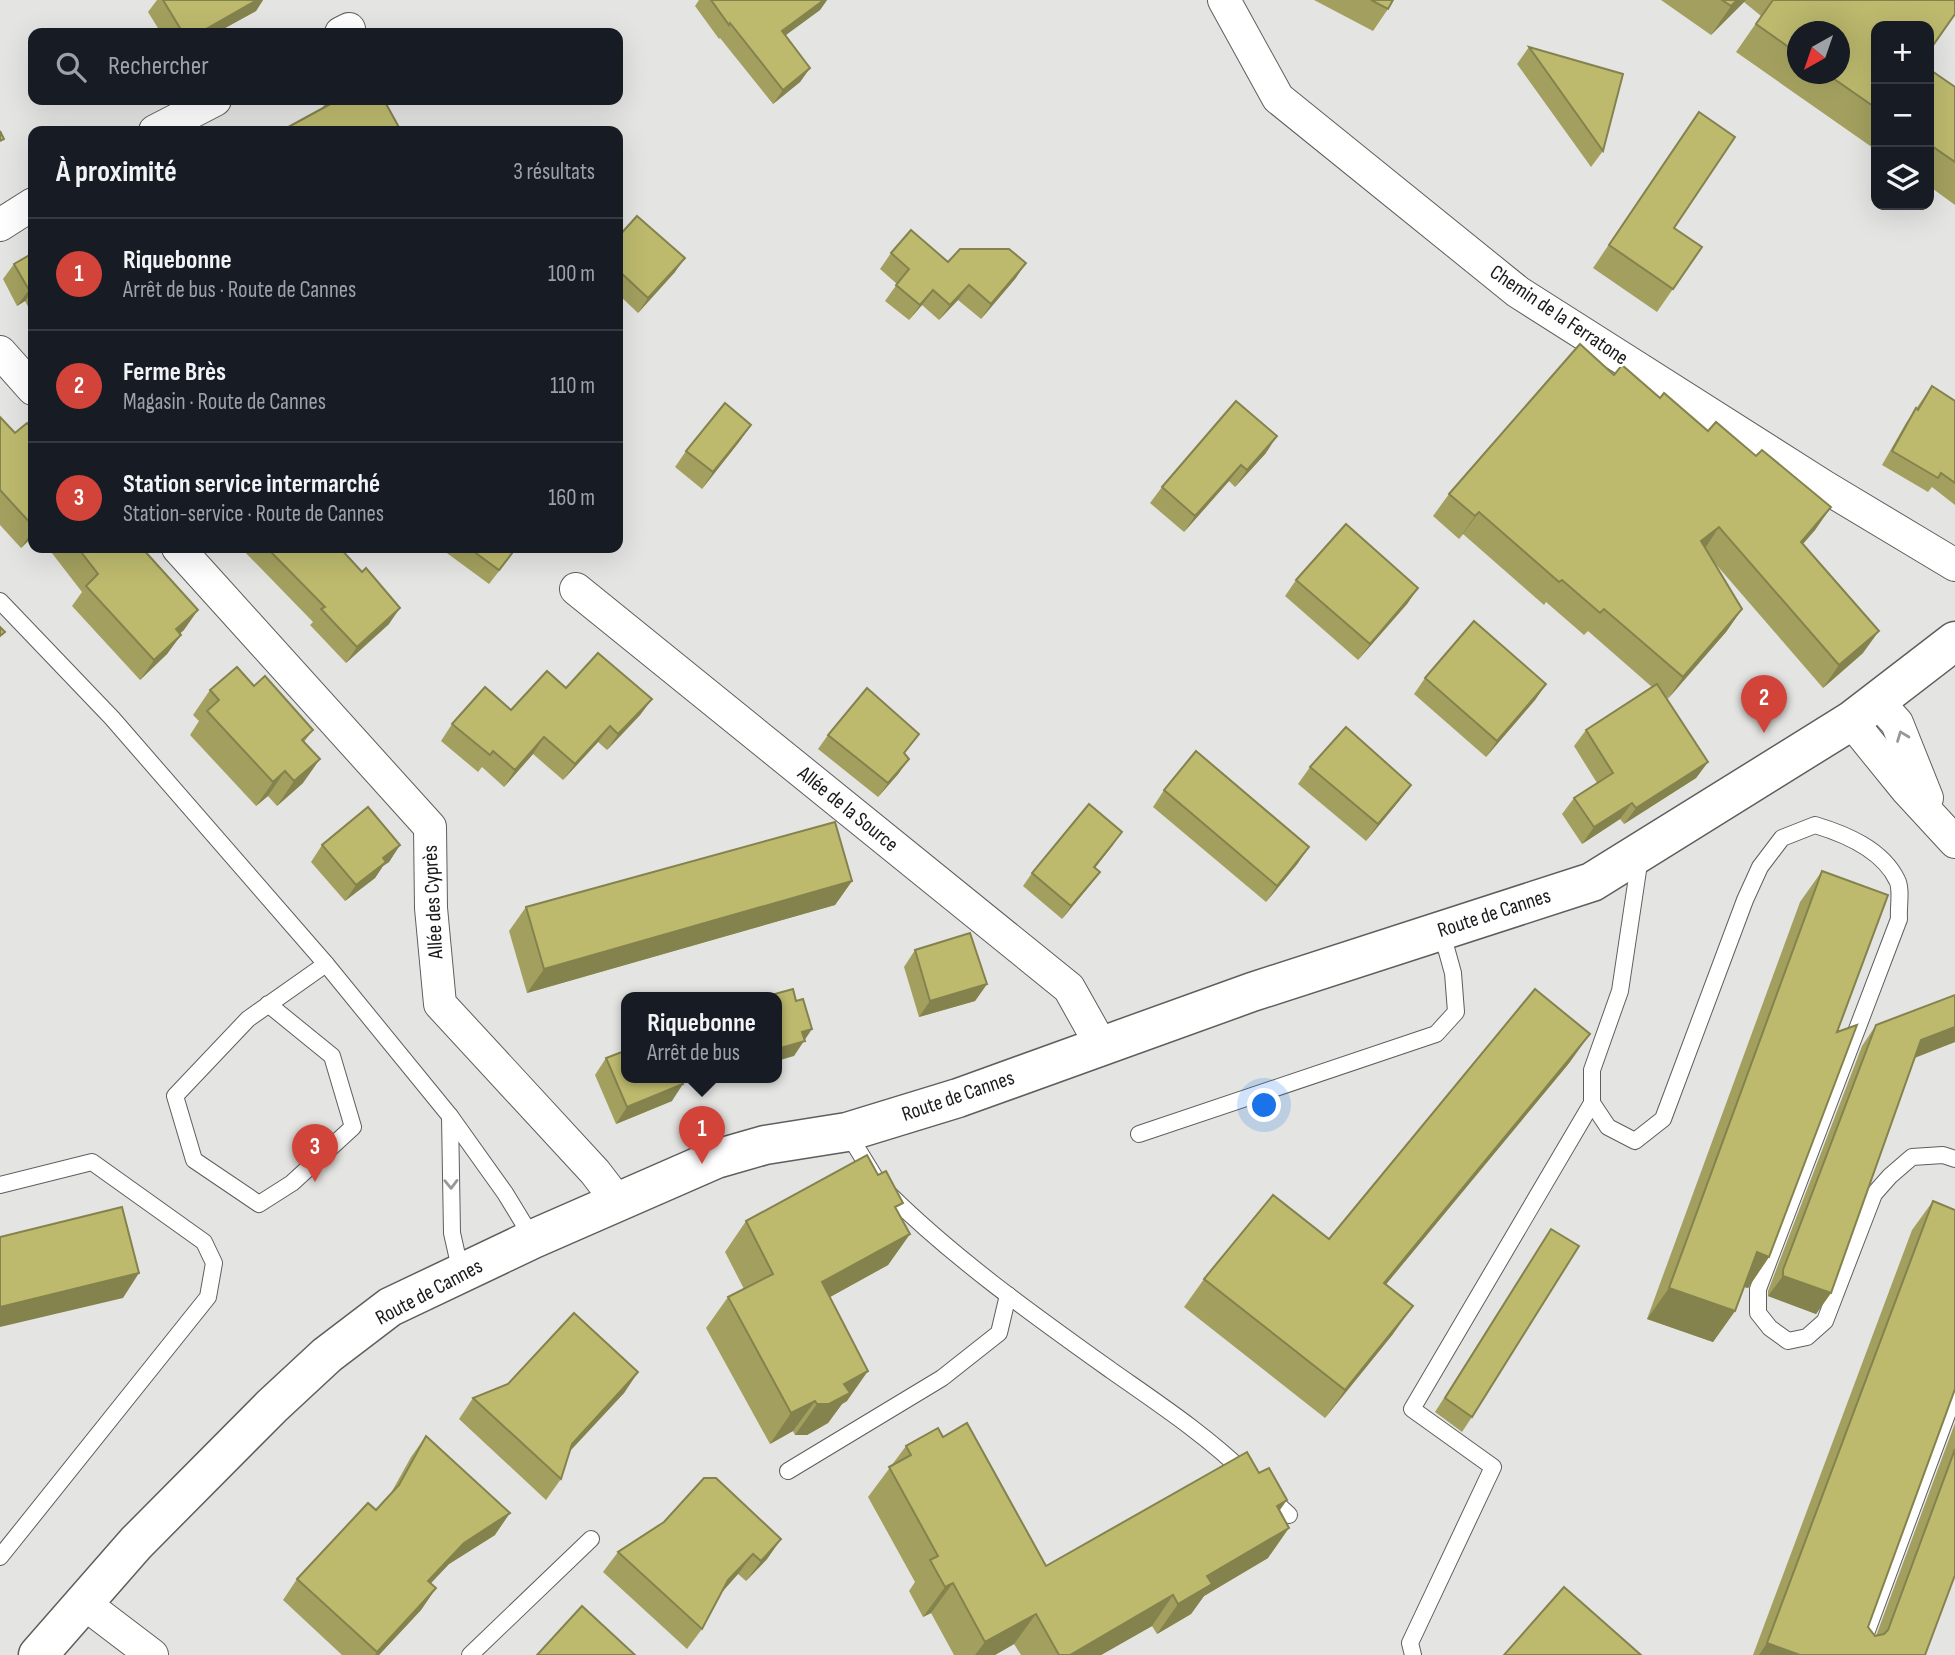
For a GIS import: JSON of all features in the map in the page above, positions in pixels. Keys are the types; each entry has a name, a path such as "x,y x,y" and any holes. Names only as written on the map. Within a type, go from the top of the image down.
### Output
{"main road":[{"name":"Route de Cannes","path":"38,1655 136,1543 272,1406 327,1355 390,1307 533,1239 716,1158 765,1145 848,1132 958,1098 1252,992 1592,881 1864,711 1955,641"}],"street":[{"name":"Chemin de la Ferratone","path":"1224,0 1278,98 1518,292 1825,487 1955,565"},
{"path":"165,126 205,105"},
{"path":"0,225 28,207"},
{"path":"0,352 28,383"},
{"name":"Allée des Cyprès","path":"182,553 430,827 431,908 440,1004 595,1172 618,1202"},
{"name":"Allée de la Source","path":"576,589 1069,988 1101,1045"},
{"path":"1864,711 1897,723 1946,832"},
{"path":"85,1604 152,1655"}],"lane":[{"path":"0,601 112,718 326,964 450,1116 505,1193 533,1239"},
{"path":"1592,1103 1608,1127 1635,1141 1663,1119 1760,867 1782,838 1815,825 1842,833 1876,854 1898,881 1899,919 1758,1289 1758,1313 1770,1328 1788,1341 1807,1337 1825,1321 1874,1194 1889,1176 1912,1157 1942,1155 1955,1159"},
{"path":"1413,1655 1410,1643 1493,1467 1412,1409 1592,1103 1592,1070 1620,991 1641,851"},
{"path":"1139,1135 1436,1034 1456,1012 1452,973 1441,930"},
{"path":"268,1004 332,1056 353,1127 292,1183 259,1204 194,1160 176,1096 248,1019 268,1004 326,964"},
{"path":"450,1116 452,1233 461,1273"},
{"path":"848,1132 880,1186 921,1226 1008,1295 1218,1447 1289,1515"},
{"path":"0,1185 92,1161 204,1242 214,1263 208,1297 0,1557"},
{"path":"788,1471 942,1378 999,1333 1008,1295"},
{"path":"1857,1655 1955,1393"},
{"path":"470,1655 591,1539"}],"building":[{"path":"163,0 257,0 208,28 180,28"},
{"path":"711,0 824,0 782,31 810,68 783,90"},
{"path":"1371,0 1393,0 1388,9"},
{"path":"1722,0 1737,0 1731,6"},
{"path":"1773,0 1955,0 1955,14 1934,44 1934,21 1871,21 1871,105 1841,84 1850,84 1850,21 1787,21 1787,46 1756,24"},
{"path":"1529,47 1623,74 1603,151"},
{"path":"1934,72 1955,87 1955,162 1934,147"},
{"path":"329,105 387,105 398,126 290,126"},
{"path":"1699,112 1735,137 1674,228 1702,247 1673,289 1609,245"},
{"path":"637,216 685,258 648,298 623,275 623,231"},
{"path":"911,230 948,262 960,249 1009,249 1026,263 991,304 969,285 950,305 933,290 920,305 896,285 909,269 891,253"},
{"path":"28,256 28,288 14,264"},
{"path":"1580,344 1614,375 1622,365 1660,398 1664,393 1708,431 1716,422 1756,456 1762,450 1831,507 1801,542 1879,631 1839,665 1719,527 1701,541 1742,609 1683,677 1604,609 1600,613 1562,580 1559,582 1479,512 1475,516 1449,494"},
{"path":"1932,386 1955,401 1955,483 1941,473 1938,478 1892,451"},
{"path":"1236,401 1277,436 1247,470 1241,465 1195,516 1162,487"},
{"path":"725,403 751,425 713,472 686,451"},
{"path":"0,417 15,433 28,424 28,521 0,490"},
{"path":"1346,524 1418,588 1370,644 1296,580"},
{"path":"82,553 147,553 198,610 176,629 181,635 154,660 86,586 98,574"},
{"path":"272,553 345,553 362,572 366,568 400,608 357,647 321,609 325,607"},
{"path":"476,553 512,553 499,570"},
{"path":"1474,621 1546,684 1497,741 1425,678"},
{"path":"598,653 652,699 618,734 610,726 575,764 544,737 515,770 493,751 490,755 452,724 485,687 511,710 547,671 566,688"},
{"path":"237,667 254,686 265,676 313,730 302,740 320,759 294,781 285,771 273,782 207,711 219,700 210,690"},
{"path":"1657,684 1708,762 1636,808 1632,803 1594,827 1574,798 1613,773 1586,730"},
{"path":"867,688 919,734 904,753 909,759 888,783 828,735"},
{"path":"1346,727 1411,785 1378,824 1310,767"},
{"path":"1196,751 1309,847 1277,886 1164,790"},
{"path":"1089,804 1122,832 1094,867 1100,872 1071,906 1032,873"},
{"path":"368,807 400,845 383,858 386,862 356,885 322,845"},
{"path":"835,822 852,881 544,969 526,907"},
{"path":"1822,871 1888,895 1837,1032 1857,1025 1769,1257 1757,1252 1735,1311 1669,1288"},
{"path":"970,933 987,984 930,1001 915,950"},
{"path":"793,989 796,1001 803,999 812,1029 802,1032 805,1041 782,1048 782,992"},
{"path":"1535,989 1590,1034 1384,1283 1413,1306 1345,1390 1204,1279 1273,1195 1329,1239"},
{"path":"1955,995 1955,1027 1921,1040 1831,1293 1783,1276 1876,1025"},
{"path":"621,1052 621,1083 683,1084 627,1107 606,1058"},
{"path":"867,1155 878,1175 886,1171 903,1203 895,1207 910,1234 822,1282 868,1371 844,1384 850,1393 829,1404 817,1404 815,1401 791,1413 728,1297 773,1274 746,1221"},
{"path":"1933,1201 1955,1210 1955,1389 1868,1627 1875,1636 1888,1630 1955,1449 1955,1575 1925,1655 1800,1655 1767,1643"},
{"path":"122,1207 139,1273 0,1307 0,1237"},
{"path":"1551,1229 1579,1246 1472,1417 1445,1398"},
{"path":"574,1313 638,1372 572,1444 561,1479 473,1398 508,1384"},
{"path":"967,1423 1046,1566 1247,1452 1259,1473 1269,1468 1287,1500 1277,1506 1289,1528 1207,1576 1212,1584 1178,1604 1173,1595 1070,1655 1059,1655 1036,1614 985,1642 953,1583 945,1587 930,1560 938,1556 889,1467 911,1455 906,1446 938,1428 943,1437"},
{"path":"426,1436 510,1513 464,1543 428,1581 436,1588 377,1652 297,1579 368,1503 376,1510 399,1485"},
{"path":"704,1478 716,1478 781,1539 761,1561 753,1554 728,1580 702,1629 618,1552 664,1522"},
{"path":"1564,1587 1641,1655 1504,1655"},
{"path":"582,1606 635,1655 537,1655"}],"place":[{"name":"Ferme Brès","path":"1764,733"},
{"name":"Riquebonne","path":"702,1164"},
{"name":"Station service intermarché","path":"315,1182"}]}
